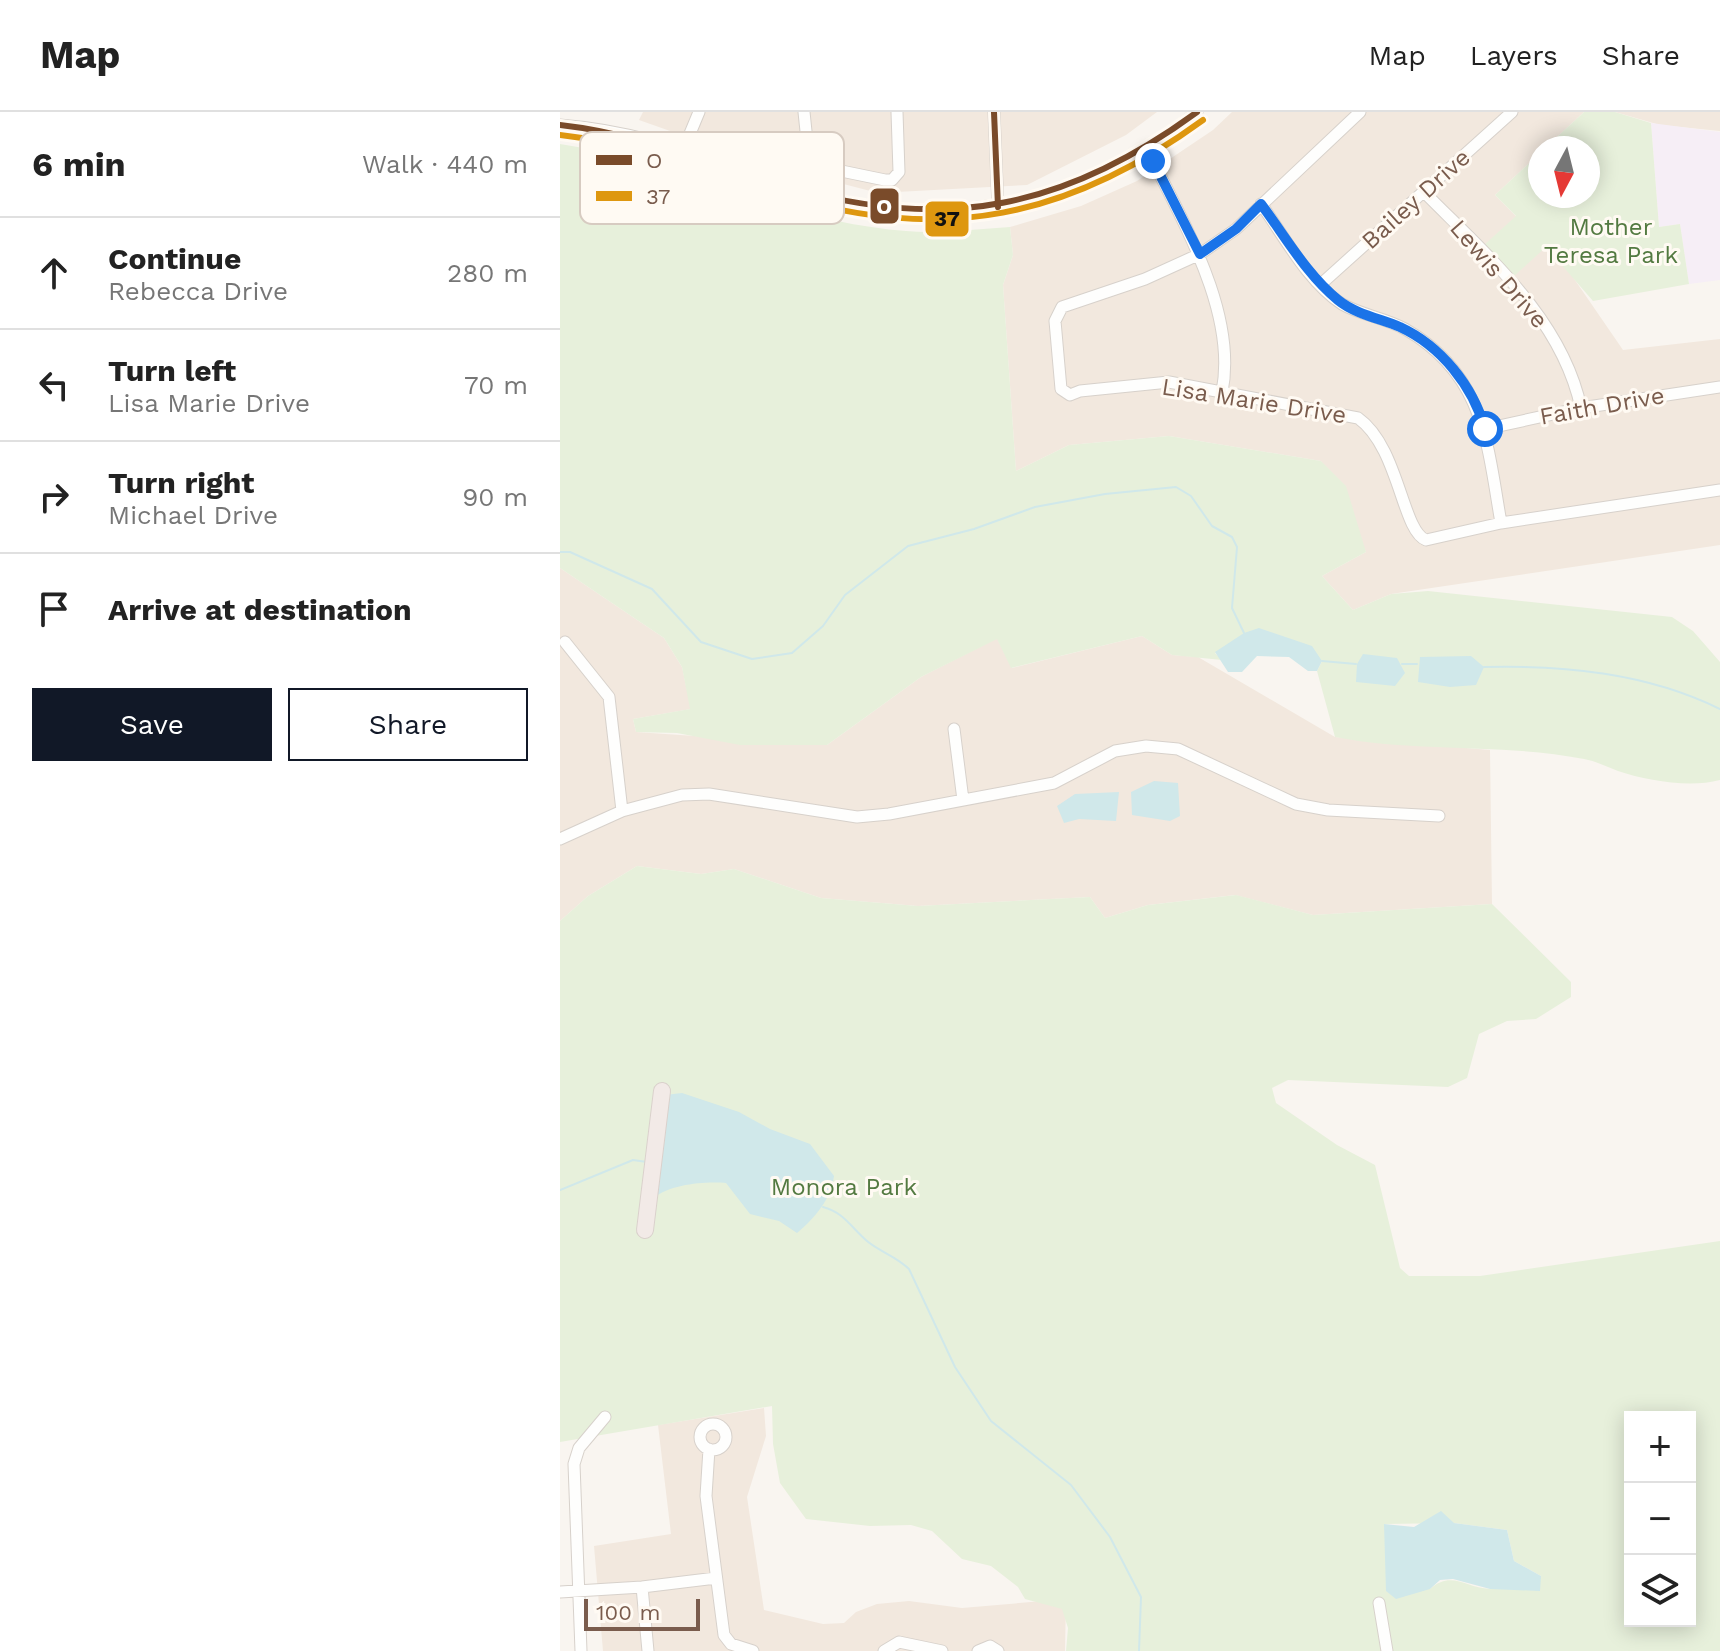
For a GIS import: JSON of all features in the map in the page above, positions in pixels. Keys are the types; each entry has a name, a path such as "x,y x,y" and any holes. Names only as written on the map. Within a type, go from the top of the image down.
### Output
{"highway":[{"path":"645,1230 662,1091"}],"street":[{"path":"691,132 699,112"},
{"path":"804,112 806,132"},
{"path":"844,172 892,180 899,172 897,112"},
{"path":"994,112 998,207"},
{"path":"844,202 897,210 998,207 1088,181 1147,149 1197,112"},
{"name":"Lisa Marie Drive","path":"1360,112 1236,229 1200,254 1145,279 1062,307 1055,321 1059,347 1058,385 1070,395 1169,382 1344,413 1372,428 1394,467 1412,528 1422,539 1501,523 1720,490"},
{"name":"Bailey Drive","path":"1320,285 1512,112"},
{"path":"560,125 615,132"},
{"path":"1147,149 1200,254 1226,349 1222,392"},
{"name":"Lewis Drive","path":"1424,192 1503,273 1538,315 1574,374 1581,408"},
{"path":"1261,204 1320,285 1342,304 1404,329 1445,357 1474,399 1485,429 1501,523"},
{"name":"Faith Drive","path":"1485,429 1581,408 1720,387"},
{"path":"565,642 609,697 622,811"},
{"path":"954,729 963,800"},
{"path":"560,839 657,799 693,794 857,817 1054,783 1115,751 1146,746 1178,749 1296,804 1328,810 1439,816"},
{"path":"581,1651 574,1464 579,1448 605,1417"},
{"path":"709,1449 706,1496 725,1638 753,1651"},
{"path":"560,1592 716,1578"},
{"path":"642,1587 648,1651"},
{"path":"1379,1603 1387,1651"},
{"path":"884,1651 899,1642 942,1651"},
{"path":"978,1651 990,1646 998,1651"}],"shaded area":[{"path":"643,112 1157,112 1126,135 1027,185 878,193 844,184 844,132 673,132 639,120"},
{"path":"1232,112 1584,112 1558,136 1528,136 1528,164 1495,195 1566,267 1623,350 1720,339 1720,545 1391,594 1353,610 1322,576 1366,552 1321,461 1169,436 1069,445 1016,471 1003,285 1013,255 1010,227 1081,206 1137,181 1213,130"},
{"path":"1615,112 1720,112 1720,131 1660,125"},
{"path":"1651,123 1720,132 1720,280 1689,284 1680,224 1659,227"},
{"path":"560,568 664,638 682,667 691,709 633,719 636,732 827,745 921,677 997,638 1012,668 1142,636 1172,655 1198,657 1335,737 1490,750 1492,904 1313,915 1235,895 1148,905 1105,918 1090,897 918,906 821,898 734,869 701,874 637,866 588,896 560,921"},
{"path":"764,1408 766,1436 747,1497 764,1610 823,1624 844,1623 856,1612 877,1604 909,1601 962,1608 1066,1599 1065,1651 603,1651 594,1546 671,1534 658,1425"}],"green space":[{"name":"Mother Teresa Park","path":"1584,112 1615,112 1651,123 1659,227 1680,224 1689,284 1593,301 1546,247 1513,277 1483,246 1516,216 1495,195 1528,164 1528,208 1600,208 1600,136 1558,136"},
{"path":"560,144 580,147 580,224 844,222 919,232 1010,227 1013,255 1003,285 1016,471 1069,445 1169,436 1321,461 1346,486 1366,552 1322,576 1353,610 1391,594 1428,591 1672,617 1693,631 1720,662 1720,780 1669,782 1553,754 1397,745 1335,737 1317,671 1322,661 1254,630 1215,653 1222,660 1172,655 1142,636 1011,668 997,639 921,677 827,745 740,745 677,733 636,732 633,719 690,709 682,667 664,638 560,568"},
{"name":"Monora Park","path":"637,866 701,874 734,869 821,898 918,906 1090,897 1105,918 1148,905 1236,895 1313,915 1492,904 1571,982 1571,997 1536,1019 1507,1021 1479,1034 1467,1078 1448,1087 1288,1080 1272,1088 1276,1103 1337,1145 1375,1165 1400,1268 1409,1276 1480,1276 1720,1241 1720,1651 1066,1651 1068,1628 1062,1609 1025,1599 1018,1587 991,1566 962,1559 932,1531 911,1525 870,1526 806,1519 780,1483 773,1444 772,1406 560,1442 560,921 588,896","holes":["1454,1523 1507,1530 1514,1561 1541,1576 1496,1589 1452,1580 1430,1589 1384,1524"]}],"water":[{"path":"1259,628 1312,646 1322,661 1317,671 1308,671 1289,657 1257,656 1242,672 1228,672 1215,652 1244,633"},
{"path":"1363,654 1397,658 1405,673 1395,686 1356,682 1357,664"},
{"path":"1471,656 1484,667 1476,685 1450,687 1418,682 1420,657"},
{"path":"1154,781 1178,783 1180,816 1170,821 1132,815 1131,792"},
{"path":"1119,792 1116,821 1079,819 1064,823 1057,806 1075,794"},
{"path":"682,1093 739,1112 770,1129 810,1144 834,1176 821,1208 797,1233 779,1221 750,1214 726,1183 679,1187 654,1198 665,1095"},
{"path":"1441,1511 1454,1523 1507,1530 1514,1561 1541,1576 1540,1591 1490,1589 1453,1579 1440,1580 1430,1589 1396,1599 1386,1591 1384,1524 1414,1527"}],"waterway":[{"path":"560,552 570,552 652,589 701,642 752,659 792,653 823,626 845,595 908,546 974,529 1035,507 1105,494 1176,487 1191,496 1212,526 1232,537 1237,547 1232,608 1244,633"},
{"path":"1322,661 1356,664"},
{"path":"1402,664 1417,664"},
{"path":"1484,667 1575,670 1634,679 1720,709"},
{"path":"560,1190 633,1160 647,1162"},
{"path":"823,1207 841,1216 867,1241 909,1269 955,1367 991,1421 1071,1485 1110,1537 1141,1597 1139,1651"}],"transit line":[{"name":"O","path":"994,112 998,207"},
{"name":"O","path":"844,201 901,208 953,209 1003,203 1052,190 1100,171 1148,145 1197,112"},
{"name":"37","path":"844,210 897,218 951,219 1003,213 1054,200 1104,180 1203,120"},
{"name":"O","path":"560,125 604,132"},
{"name":"37","path":"560,135 580,138"}],"route":[{"path":"1153,161 1200,254 1236,229 1261,204 1320,285 1342,304 1404,329 1445,357 1474,399 1485,429"}]}
